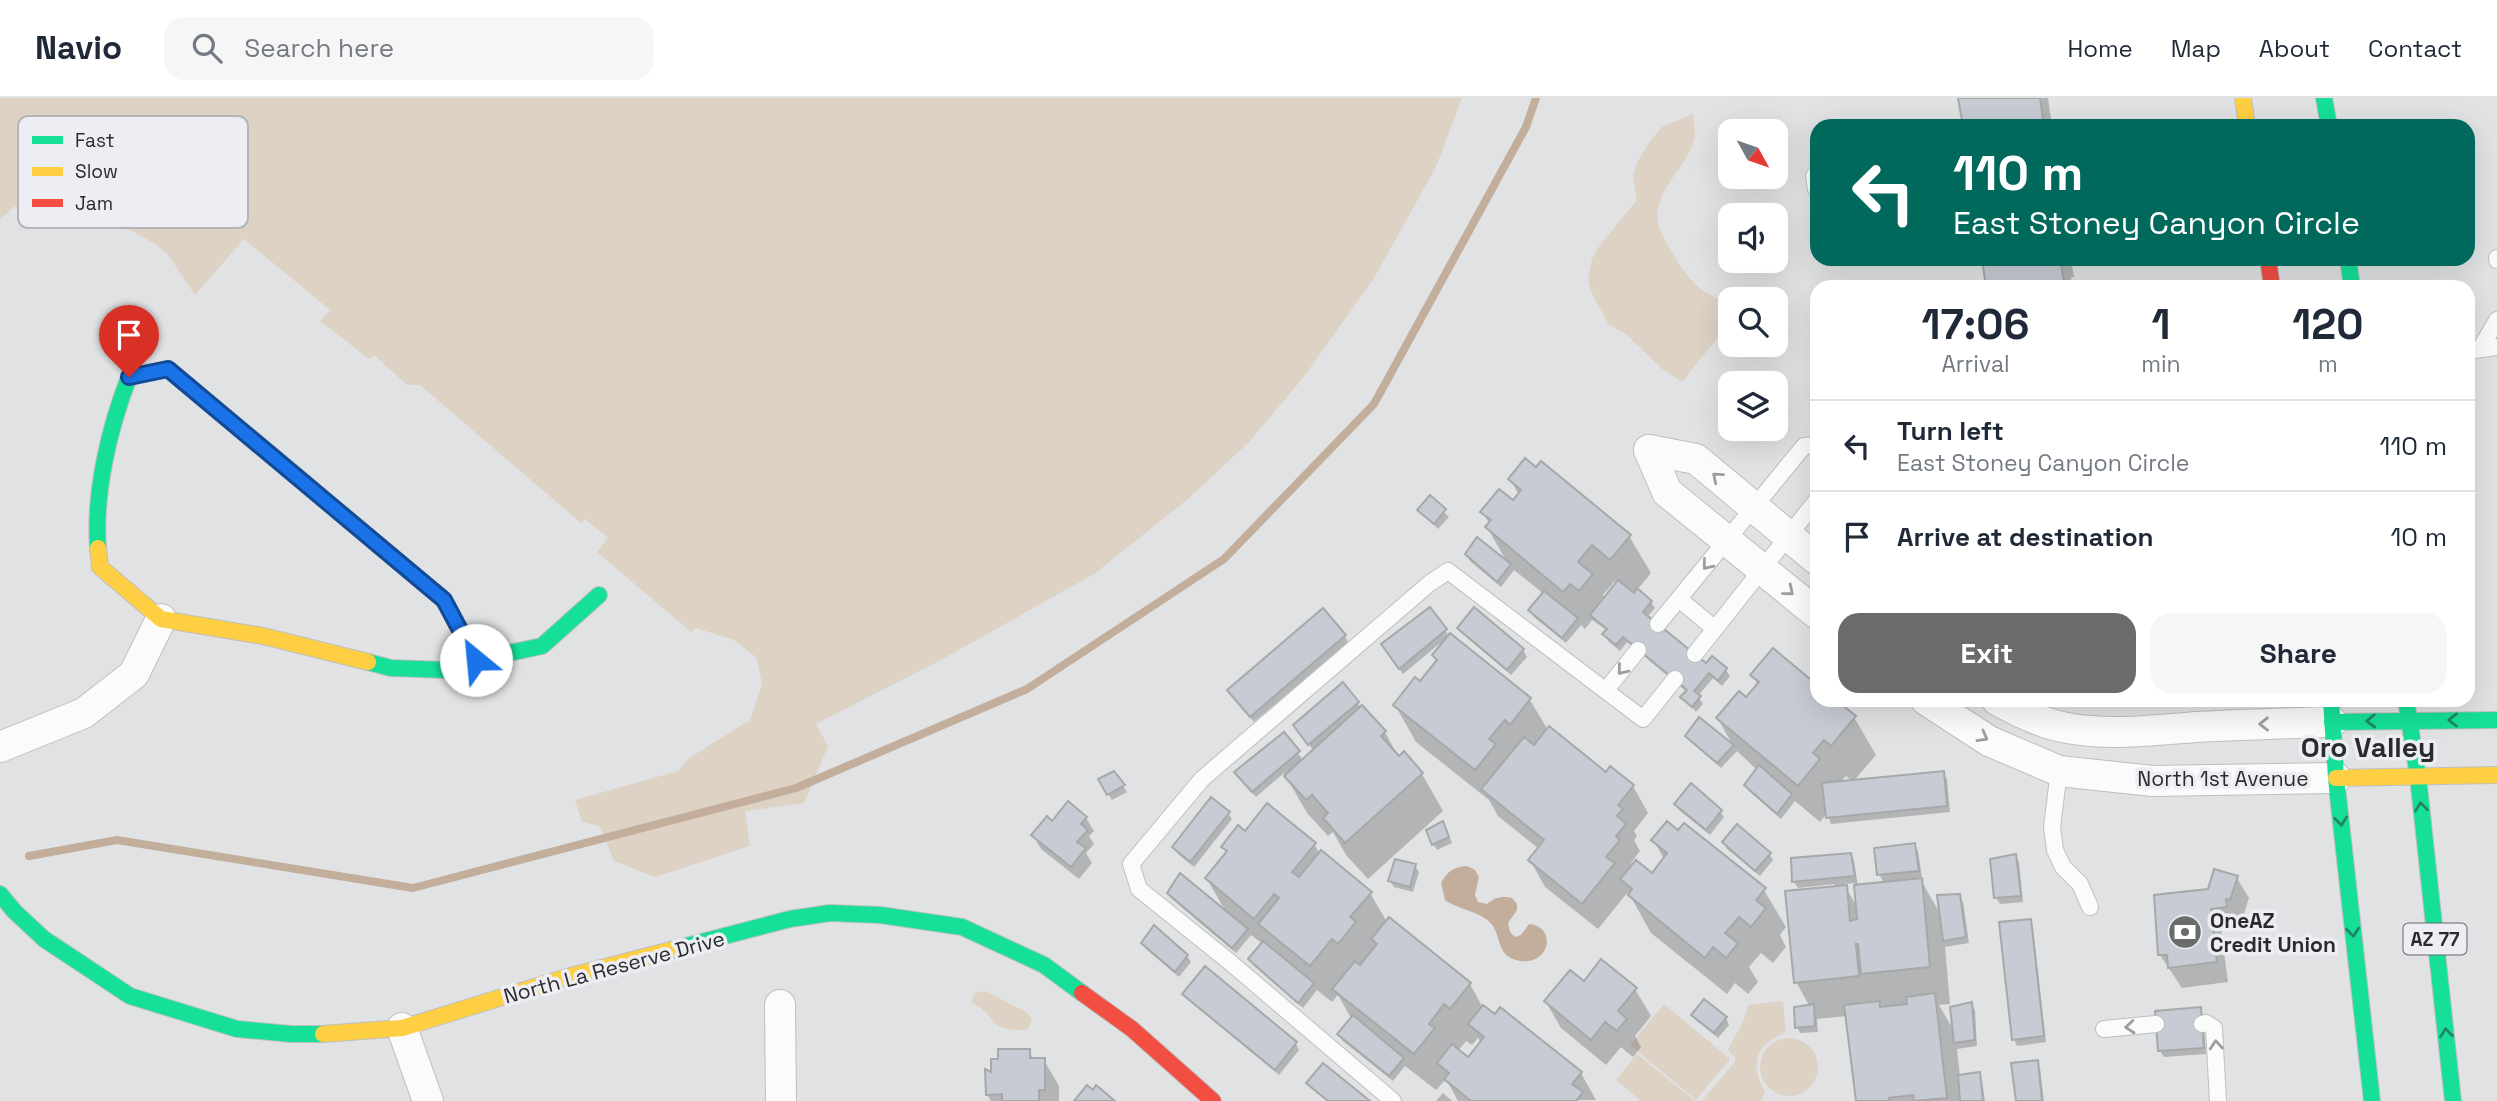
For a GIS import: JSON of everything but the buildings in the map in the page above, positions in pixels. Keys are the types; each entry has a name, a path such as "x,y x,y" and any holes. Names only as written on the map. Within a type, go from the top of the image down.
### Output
{"main road":[{"path":"2243,98 2246,119"},
{"path":"2325,98 2328,119"},
{"path":"476,660 444,600 168,369 129,377 114,416 96,518 100,567 161,619 263,636 391,668 446,670 476,660 542,646 599,596"},
{"name":"AZ 77","path":"2407,707 2418,777 2453,1101"},
{"path":"2372,1101 2336,778 2332,711 2409,720 2497,720"},
{"name":"North 1st Avenue","path":"2336,778 2497,775"},
{"name":"North La Reserve Drive","path":"5,909 44,939 130,996 237,1029 291,1034 338,1034 402,1028 567,977 790,919 830,913 880,915 962,928 1044,965 1132,1029 1213,1101"}],"street":[{"path":"1810,554 1696,459 1649,450 1667,492 1810,608"},
{"path":"0,747 84,713 134,674 161,619"},
{"name":"North 1st Avenue","path":"1937,707 1989,741 2059,771 2153,781 2336,778"},
{"path":"2011,707 2036,719 2067,728 2133,732 2243,724 2332,711"},
{"path":"2059,771 2067,728"},
{"path":"778,1100 780,1005"},
{"path":"402,1028 428,1101"}],"lane":[{"path":"2475,349 2497,320"},
{"path":"2475,350 2497,347"},
{"path":"1658,624 1804,446 1810,446"},
{"path":"1695,654 1810,509"},
{"path":"1393,1101 1231,963 1139,889 1130,864 1202,779 1430,583 1448,571 1643,719 1675,679"},
{"path":"1679,599 1715,629"},
{"path":"1606,690 1638,650"},
{"path":"2059,771 2052,827 2055,850 2063,867 2080,884 2090,907"},
{"path":"2202,1024 2206,1023 2214,1028 2218,1101"},
{"path":"2104,1029 2156,1024"}],"shaded area":[{"path":"0,98 1462,98 1436,167 1374,278 1303,378 1248,443 1189,498 1094,574 939,661 816,724 828,746 804,803 745,811 750,846 655,877 614,861 600,826 582,822 575,800 678,771 689,758 750,720 762,684 757,658 734,640 696,628 691,632 597,552 608,538 585,519 581,523 420,385 407,385 374,355 369,359 320,321 330,310 244,239 195,295 169,256 157,245 125,228 248,228 248,116 18,116 18,209 15,206 0,219"},
{"path":"1693,114 1695,133 1692,147 1659,204 1657,217 1660,230 1684,271 1701,288 1718,298 1718,337 1682,382 1661,368 1626,334 1609,325 1592,294 1588,280 1592,259 1600,245 1637,200 1633,177 1638,161 1662,127"},
{"path":"1467,866 1475,870 1479,877 1475,895 1478,902 1487,904 1496,898 1505,897 1512,898 1517,904 1517,910 1508,923 1510,932 1515,937 1521,935 1529,924 1544,932 1546,946 1536,959 1527,961 1510,958 1503,950 1489,921 1445,900 1441,883 1454,869"},
{"path":"985,991 1028,1013 1032,1021 1027,1030 998,1026 971,1002 975,993"},
{"path":"1783,1001 1786,1032 1765,1045 1758,1057 1757,1071 1765,1091 1761,1101 1702,1101 1735,1062 1735,1057 1728,1050 1743,1022 1748,1005"},
{"path":"1664,1004 1730,1059 1696,1100 1630,1045"},
{"path":"1789,1038 1800,1040 1813,1051 1818,1067 1816,1078 1805,1091 1789,1096 1778,1094 1765,1083 1760,1067 1762,1056 1773,1043"},
{"path":"1637,1054 1695,1101 1641,1101 1616,1080"}],"waterway":[{"path":"29,856 117,840 413,888 796,788 1027,689 1224,559 1374,404 1526,127 1536,98"}],"traffic: fast":[{"path":"2324,98 2328,119"},
{"path":"2349,266 2351,280"},
{"path":"98,548 98,505 104,461 129,377 168,369 275,458"},
{"path":"368,662 391,668 446,670 476,660 542,646 599,595"},
{"path":"2331,707 2336,778 2372,1101"},
{"path":"2407,707 2418,777 2453,1101"},
{"path":"2332,722 2497,720"},
{"path":"0,894 44,939 130,996 237,1029 323,1034"},
{"path":"671,950 790,919 830,913 880,915 962,927 1044,965 1082,993"}],"traffic: slow":[{"path":"2243,98 2246,119"},
{"path":"275,458 444,600 476,660"},
{"path":"98,548 100,567 161,619 263,636 368,662"},
{"path":"2336,778 2497,775"},
{"path":"323,1034 402,1028 567,977 671,950"}],"traffic: jam":[{"path":"2269,266 2271,280"},
{"path":"1082,993 1132,1029 1213,1101"}],"place":[{"name":"OneAZ Credit Union","path":"2185,932"}],"district":[{"name":"Oro Valley","path":"2368,747"}],"route":[{"path":"129,377 168,369 444,600 476,660"}]}
